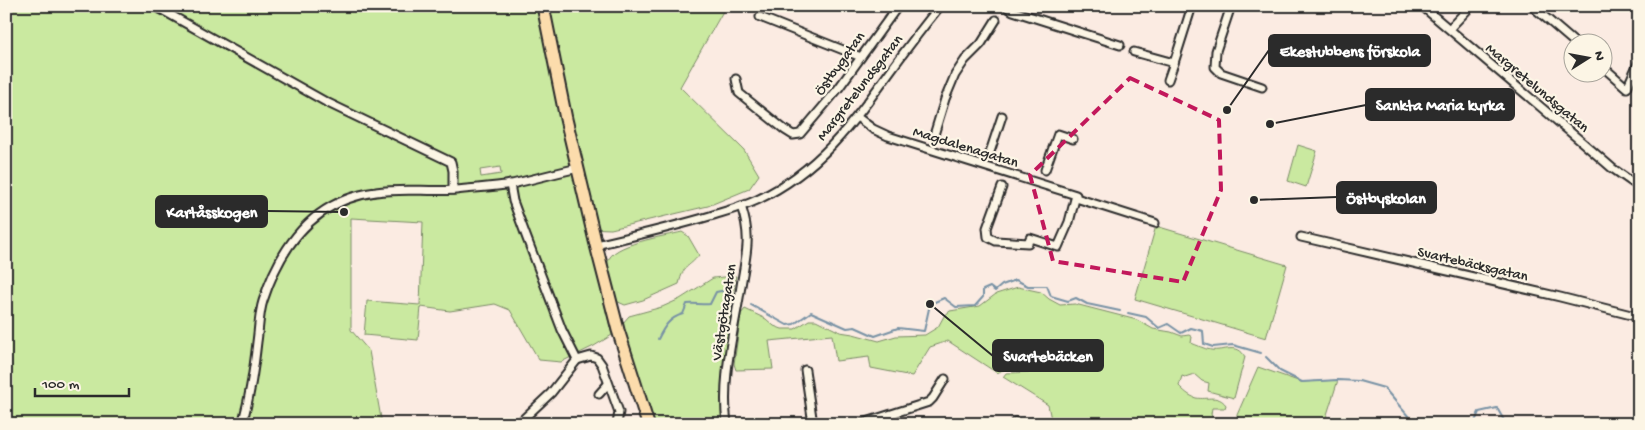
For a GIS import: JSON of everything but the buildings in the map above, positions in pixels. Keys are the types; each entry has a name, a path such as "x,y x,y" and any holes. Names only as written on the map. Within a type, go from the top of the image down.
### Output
{"main road":[{"path":"543,6 566,119 596,245 618,330 648,424"}],"street":[{"path":"152,6 326,102 451,162 453,190"},
{"name":"Östbygatan","path":"736,79 739,93 785,130 793,135 800,134 833,96 898,6"},
{"name":"Margretelundsgatan","path":"596,245 684,224 741,206 768,194 806,170 824,155 857,116 940,6"},
{"path":"1005,6 1120,45"},
{"path":"1168,80 1192,6"},
{"path":"1231,6 1216,51 1215,67 1221,73 1262,87"},
{"name":"Margretelundsgatan","path":"1422,6 1450,28 1598,157 1639,187"},
{"path":"1450,28 1471,6"},
{"path":"1532,6 1562,32"},
{"path":"760,17 861,57"},
{"path":"934,135 949,86 965,60 975,51 996,20"},
{"path":"1134,52 1174,63"},
{"path":"1612,75 1627,88 1639,61"},
{"name":"Magdalenagatan","path":"857,116 874,129 888,136 1074,195 1155,223"},
{"path":"990,152 1002,116"},
{"path":"1045,170 1058,134 1074,139"},
{"path":"242,424 254,368 262,303 284,251 300,230 333,205 352,197 376,192 453,190 510,184 578,168"},
{"path":"510,184 513,201 532,253 562,330 577,360"},
{"path":"1002,187 987,228 988,238 996,241 1028,244 1030,238 1058,247 1068,222 1074,195"},
{"name":"Västgötagatan","path":"727,424 725,404 726,378 747,253 748,231 741,206"},
{"name":"Svartebäcksgatan","path":"1301,238 1639,317"},
{"path":"518,424 551,393 577,360 585,356 596,358 602,365 619,412 617,424"},
{"path":"804,370 813,424"},
{"path":"860,424 929,402 945,379"},
{"path":"599,394 608,384"}],"highlighted area":[{"path":"1130,78 1219,120 1221,190 1183,282 1053,261 1030,175"}],"green space":[{"path":"6,6 726,6 680,87 744,150 759,175 749,189 708,206 611,229 586,228 612,335 594,346 561,362 539,360 510,310 495,304 450,311 421,307 418,340 364,335 367,301 420,305 423,222 351,218 351,330 369,351 382,424 6,424","holes":["500,167 501,174 481,177 480,170"]},
{"path":"1298,145 1317,151 1306,187 1288,181"},
{"path":"1156,226 1287,265 1266,338 1135,299"},
{"path":"682,232 688,236 699,255 685,269 679,284 643,300 625,305 616,301 608,272 608,262 611,256 618,250 628,246"},
{"path":"736,276 723,378 722,405 724,424 653,424 622,324 629,316 662,307 680,299 713,278"},
{"path":"1018,287 1041,292 1060,305 1075,304 1137,320 1153,329 1182,336 1189,335 1192,337 1191,343 1206,349 1234,349 1242,352 1245,357 1234,398 1208,391 1209,383 1202,381 1194,374 1182,376 1179,386 1193,397 1216,398 1226,405 1225,408 1212,408 1211,414 1215,424 1052,424 1048,405 1003,377 1006,373 1059,368 1079,364 1091,359 1086,357 1050,366 1013,368 997,373 948,341 930,347 912,376 871,368 869,357 836,361 832,335 769,341 773,369 736,370 734,364 741,314 745,309 782,329 795,329 809,320 816,320 840,332 879,341 896,336 925,335 938,327 944,316 950,311 980,306 996,294"},
{"path":"1258,367 1301,382 1338,380 1324,424 1238,424 1237,415"}],"waterway":[{"path":"751,305 787,325 794,324 811,312 847,328 855,327 875,336 898,328 924,331 930,304 944,298 956,307 975,306 983,297 983,290 990,287 995,291 1002,285 1016,280 1028,286 1047,286 1051,296 1068,301 1076,298 1087,304 1120,311"},
{"path":"658,339 668,324 674,318 683,314 687,304 710,304 716,292 727,292"},
{"path":"1128,313 1146,317 1159,328 1168,324 1181,333 1191,328 1203,331 1204,344 1213,347 1233,345 1261,353"},
{"path":"1266,357 1280,371 1302,382 1359,381 1384,388 1415,424"},
{"path":"1474,424 1479,412 1497,408 1506,424"}],"place":[{"name":"Ekestubbens förskola","path":"1227,110"},
{"name":"Sankta Maria kyrka","path":"1270,124"},
{"name":"Östbyskolan","path":"1254,200"},
{"name":"Kartåsskogen","path":"344,212"},
{"name":"Svartebäcken","path":"930,304"}]}
